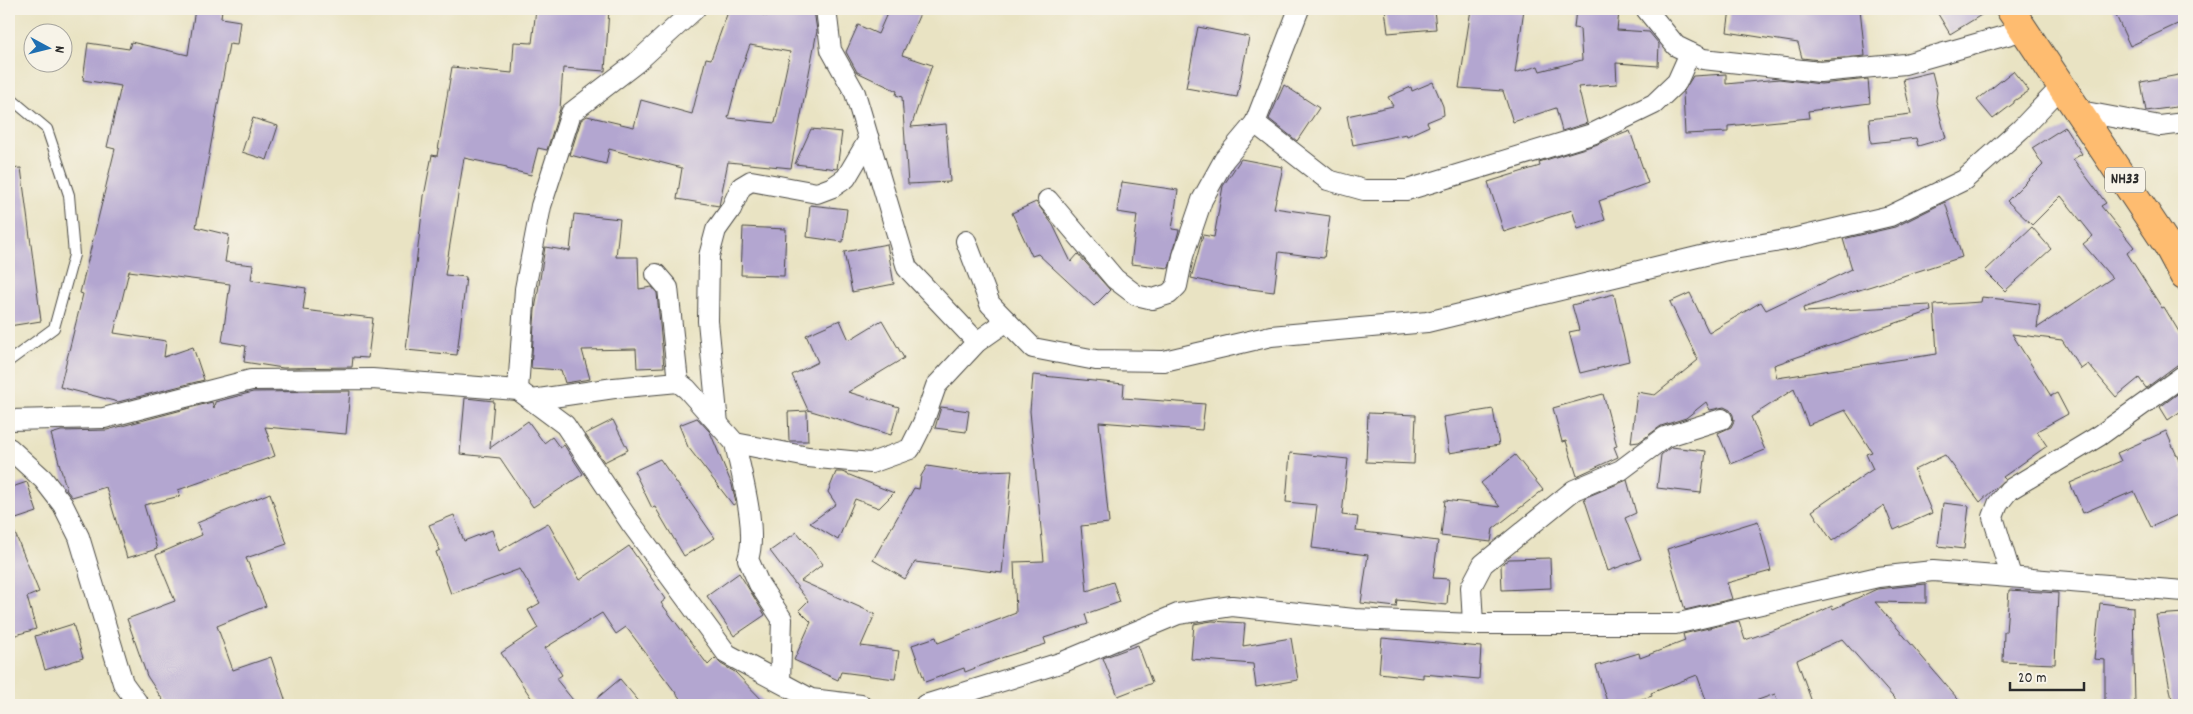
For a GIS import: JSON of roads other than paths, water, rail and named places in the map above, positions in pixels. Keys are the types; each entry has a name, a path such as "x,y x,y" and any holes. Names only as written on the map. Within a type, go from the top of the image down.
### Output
{"highway":[{"name":"NH33","path":"2017,20 2080,111 2168,246 2184,276"}],"street":[{"path":"525,395 525,289 540,206 571,113 636,63 695,9"},
{"path":"826,9 831,50 855,93 907,268 977,342"},
{"path":"1048,200 1115,279 1136,295 1153,299 1169,294 1177,286 1184,256 1202,200 1224,160 1255,124 1299,9"},
{"path":"1646,9 1676,46 1703,59 1820,72 1905,64 2017,20"},
{"path":"1255,124 1328,180 1364,190 1407,190 1592,134 1646,109 1677,82 1690,53"},
{"path":"966,241 990,304 1034,348 1096,360 1164,361 1272,336 1428,322 1722,251 1792,240 1890,216 1964,180 2021,129 2063,85"},
{"path":"2080,111 2160,126 2184,123"},
{"path":"718,424 708,321 709,256 716,230 732,209 741,187 751,181 817,193 833,187 846,178 869,139"},
{"path":"656,274 668,288 678,382"},
{"path":"735,443 808,457 871,463 910,449 923,424 936,386 977,342 1007,321"},
{"path":"2011,576 1993,517 1998,504 2009,490 2099,436 2184,375"},
{"path":"9,420 104,418 251,380 372,378 525,395 678,382 687,389 735,443 750,525 752,547 748,559 760,584 782,619 780,682"},
{"path":"525,395 566,425 630,522 727,654 780,682 812,702 860,705"},
{"path":"1473,624 1471,587 1483,564 1574,490 1622,470 1665,438 1722,419"},
{"path":"9,448 44,479 63,505 79,537 123,683 139,705"},
{"path":"925,705 1063,662 1178,614 1232,606 1354,619 1473,624 1674,624 1878,577 1933,571 2184,590"}],"lane":[{"path":"9,97 47,129 69,195 74,255 54,328 9,361"}]}
